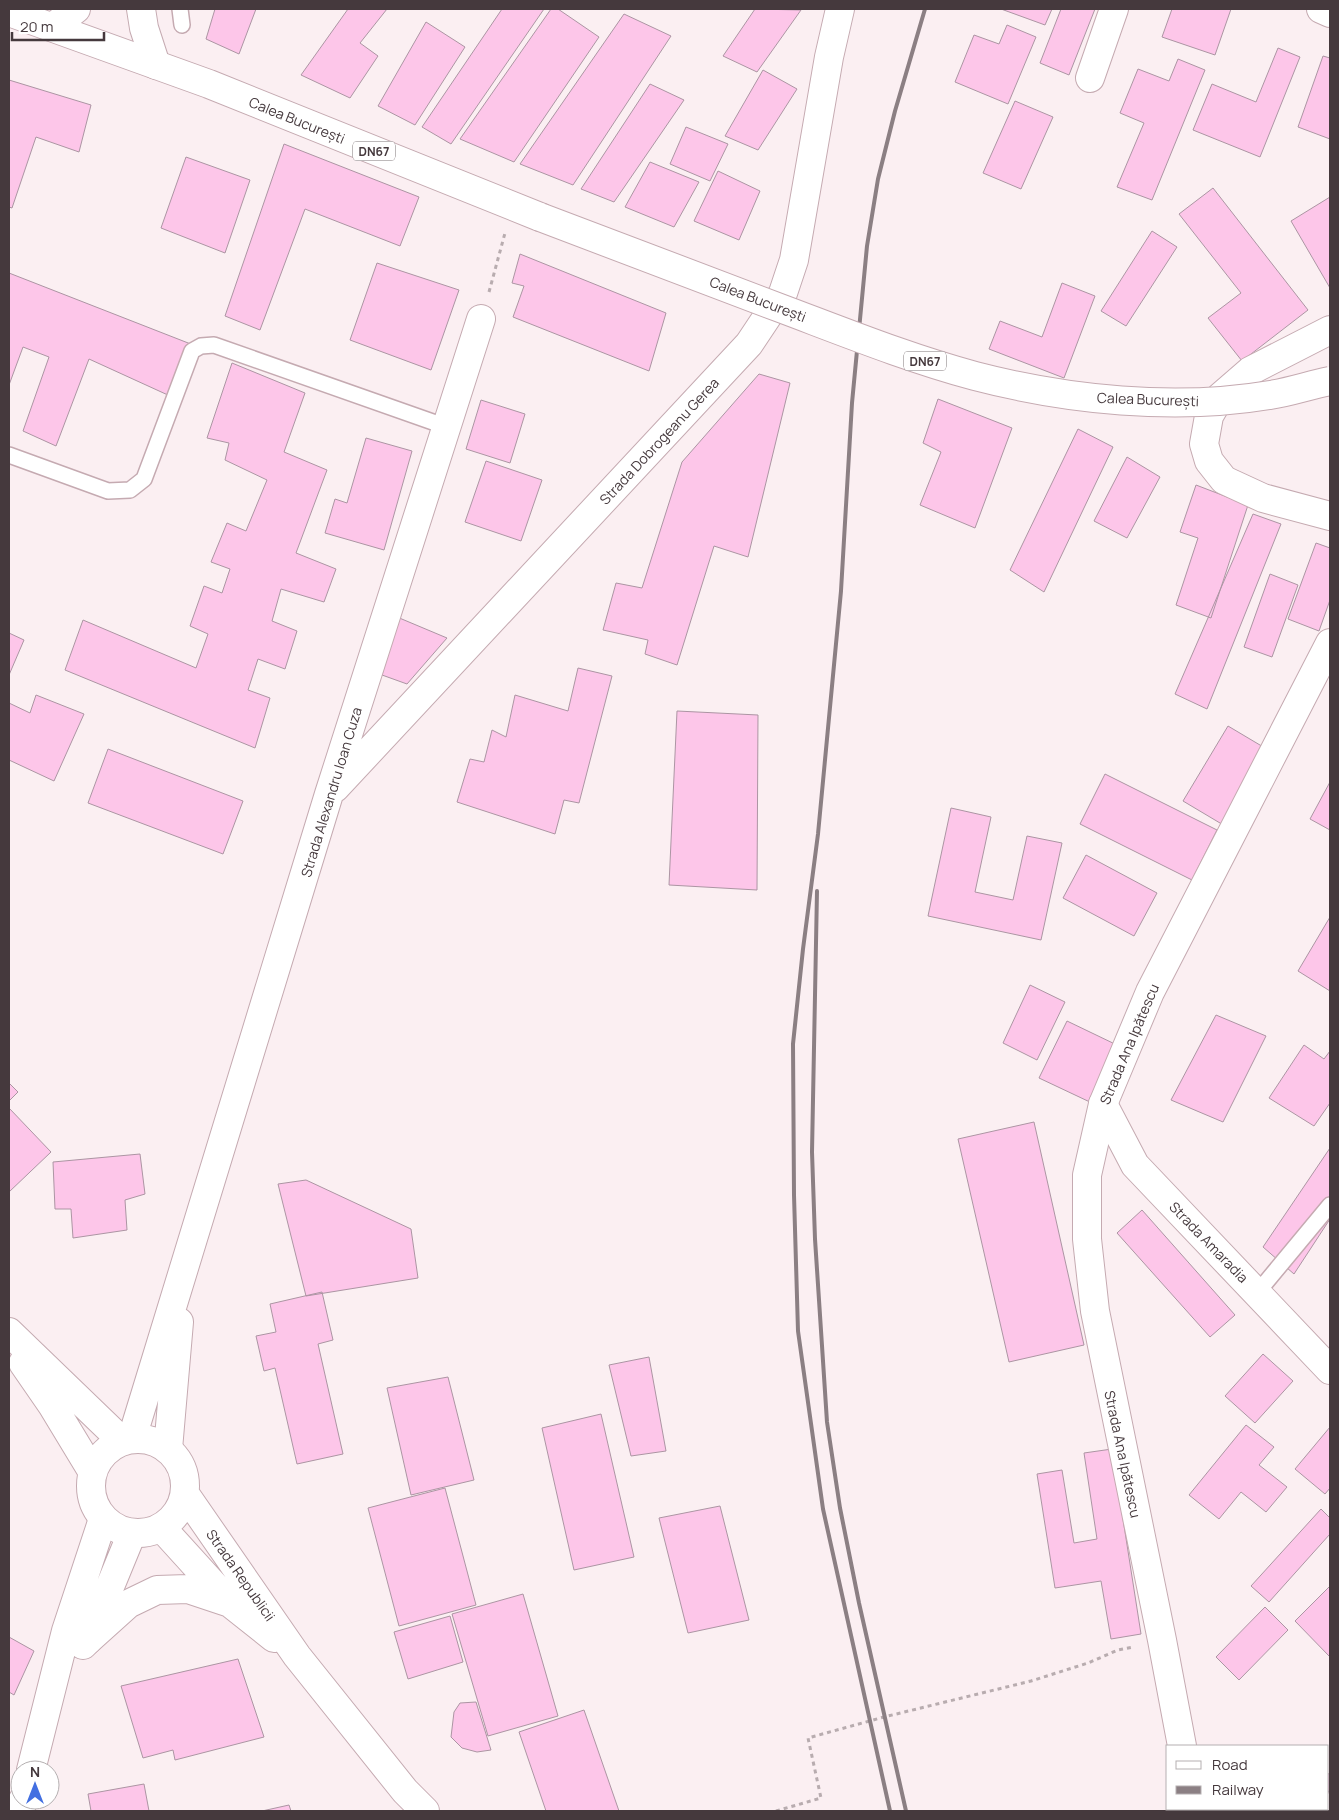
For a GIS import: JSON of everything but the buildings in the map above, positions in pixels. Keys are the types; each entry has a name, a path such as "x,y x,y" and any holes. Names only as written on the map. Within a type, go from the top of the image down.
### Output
{"main road":[{"path":"56,18 76,9"},
{"path":"140,9 156,65"},
{"name":"Strada Dobrogeanu Gerea","path":"329,794 749,344 783,293 794,260 828,57 840,9"},
{"path":"1090,78 1114,9"},
{"path":"1321,9 1330,13"},
{"name":"DN67","path":"9,12 56,18 156,65"},
{"name":"Calea București","path":"156,65 209,84 513,206 910,356 975,376 1092,397 1160,402 1213,401 1270,395 1330,380"},
{"name":"Strada Alexandru Ioan Cuza","path":"127,1440 184,1266 329,794 481,319"},
{"path":"1330,330 1250,371 1220,397 1209,416 1204,444 1209,461 1224,480 1263,498 1330,516"},
{"name":"Strada Ana Ipătescu","path":"1182,1745 1094,1302 1087,1240 1087,1175 1102,1104 1150,992 1330,644"},
{"name":"Strada Amaradia","path":"1102,1104 1135,1165 1330,1370"},
{"name":"Strada Alexandru Ioan Cuza","path":"168,1449 184,1266"},
{"path":"9,1332 127,1440"},
{"path":"9,1343 52,1404 92,1471"},
{"path":"168,1449 151,1440 127,1440 109,1448 98,1458 92,1471 90,1488 94,1505 103,1519 116,1528 132,1533 147,1533 161,1527 172,1518 180,1507 185,1494"},
{"name":"Strada Republicii","path":"168,1449 179,1462 185,1477 185,1494 297,1656 410,1801 424,1811"},
{"path":"34,1760 66,1631 103,1519"},
{"name":"Strada Republicii","path":"161,1527 230,1603 297,1656"},
{"path":"88,1640 132,1533"},
{"path":"56,1676 88,1640 128,1604 157,1590 188,1589 230,1603"}],"lane":[{"path":"180,9 182,25"},
{"path":"9,455 108,491 130,490 144,479 192,351 201,346 214,345 447,427"},
{"path":"1257,1293 1330,1205"}],"path":[{"path":"481,319 513,206"},
{"path":"776,1811 821,1798 808,1738 870,1720 1031,1681 1088,1663 1118,1650 1162,1640"}],"railway":[{"path":"890,1811 823,1509 798,1331 794,1195 793,1044 818,834 841,591 852,403 867,246 878,179 895,111 925,9"},
{"path":"817,891 812,1152 815,1239 827,1422 840,1508 859,1603 906,1811"}]}
